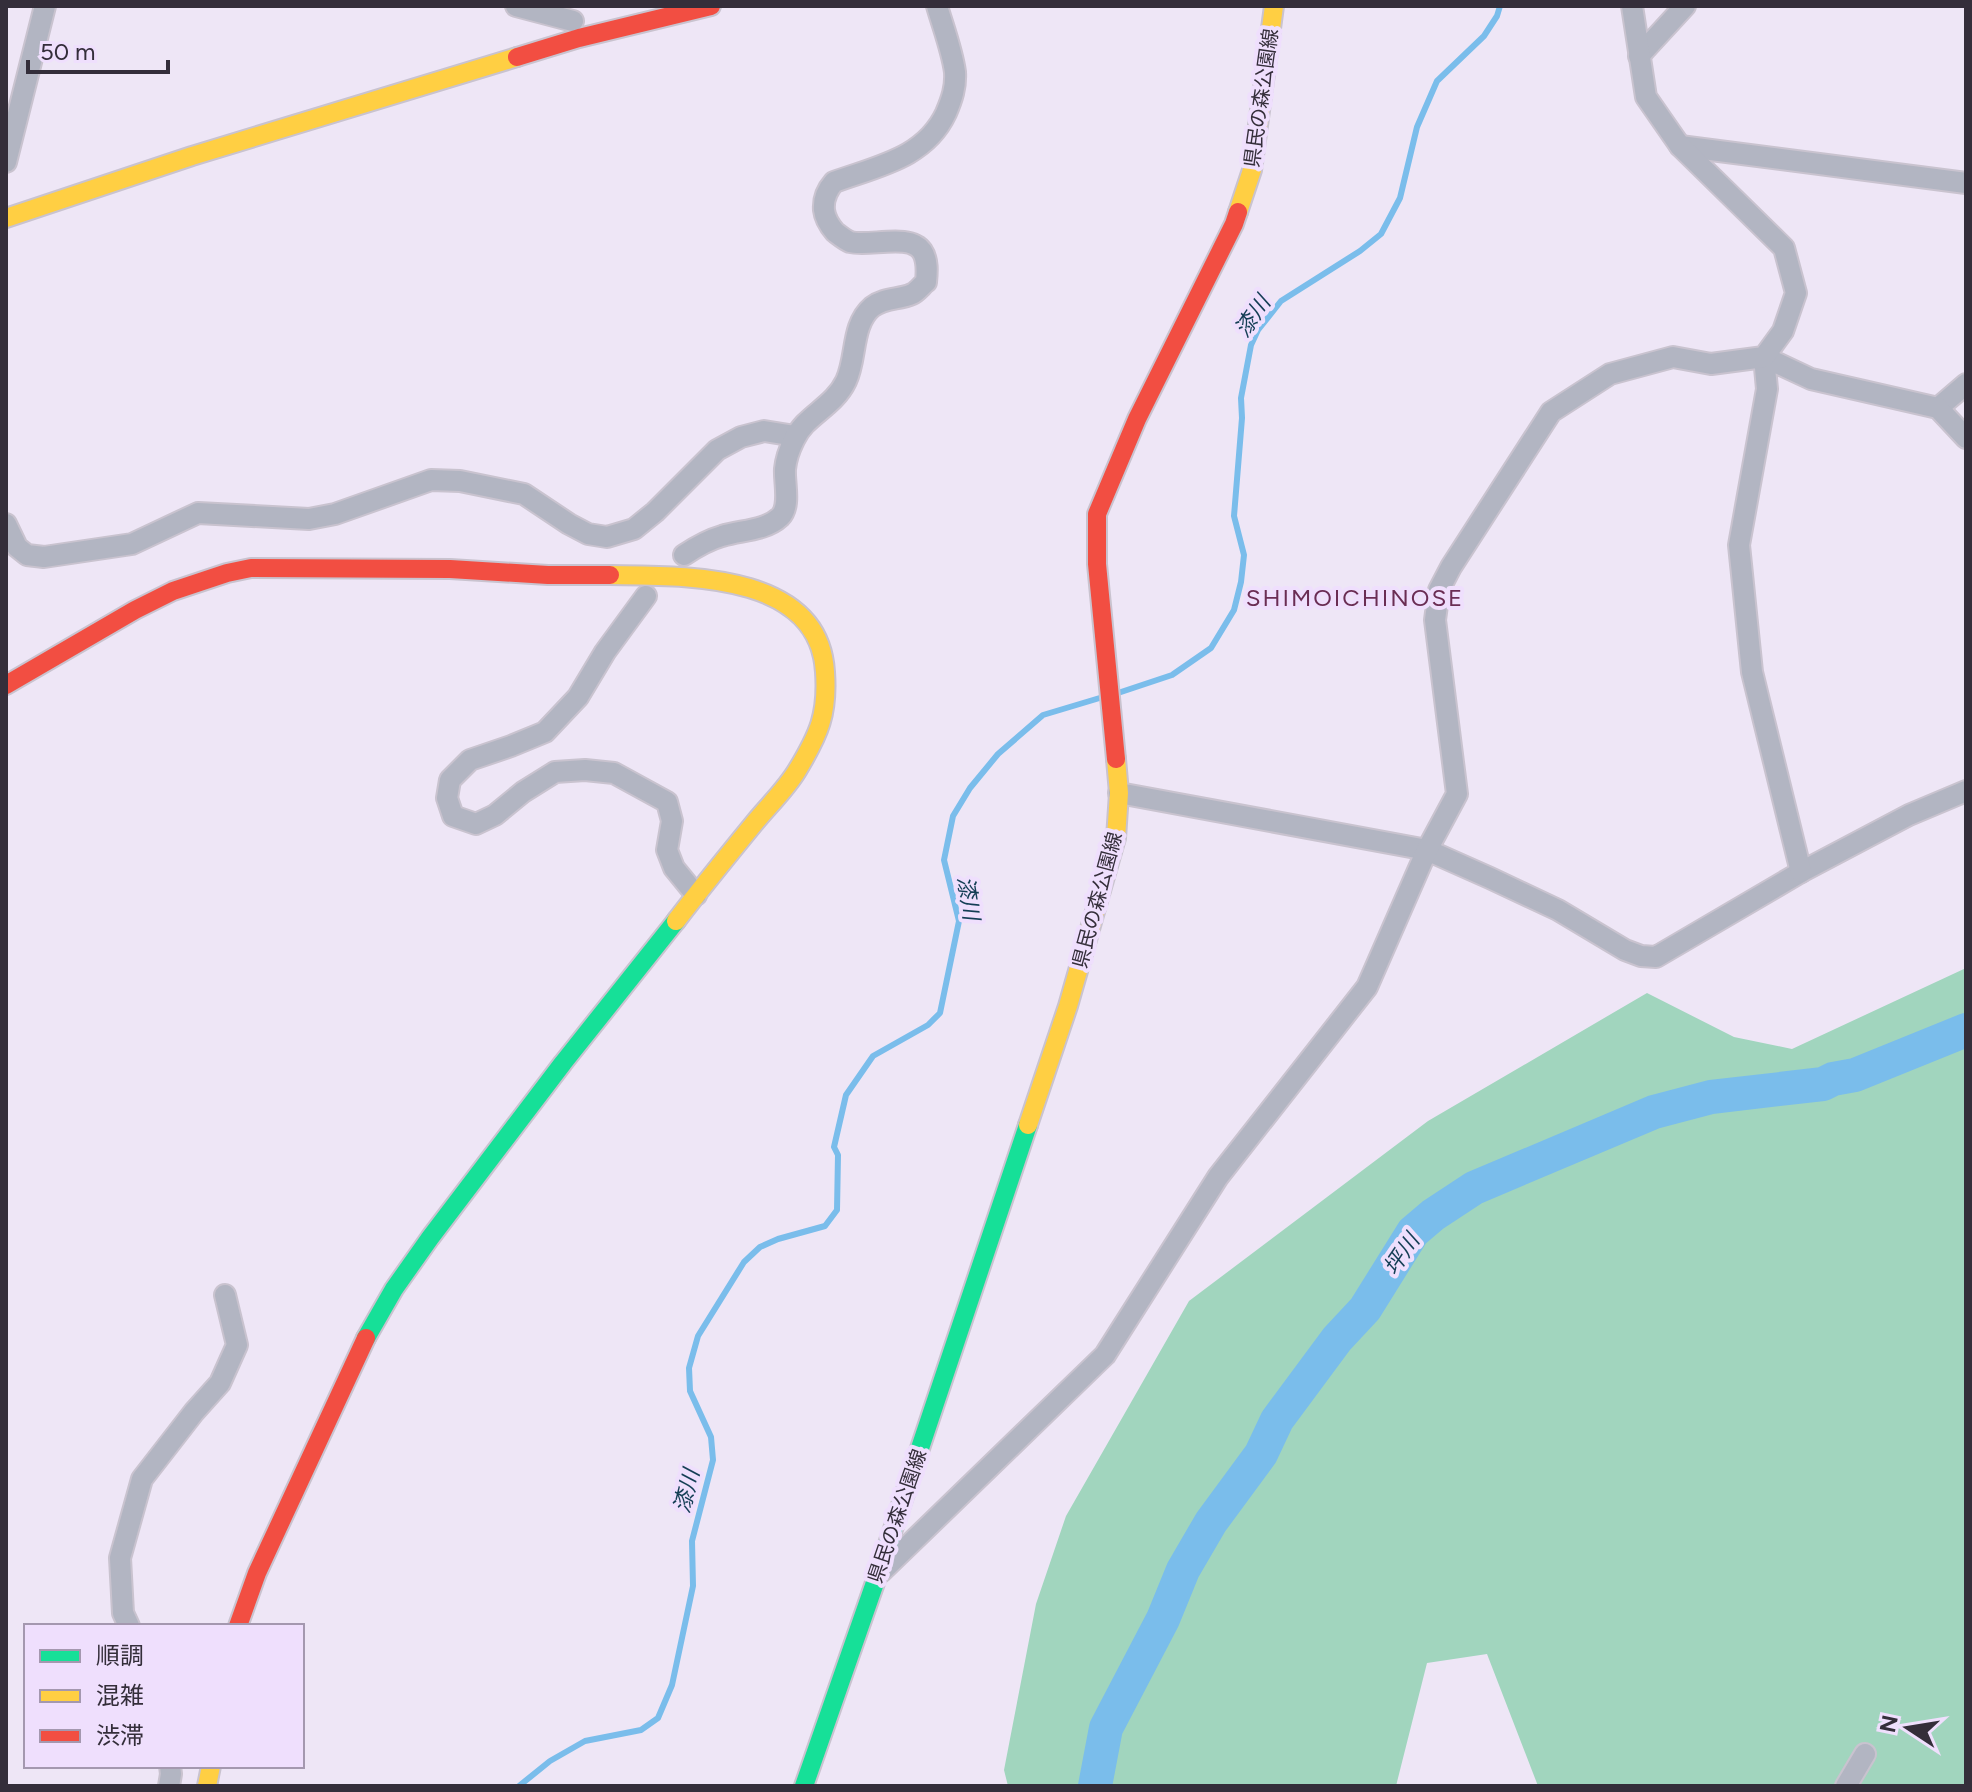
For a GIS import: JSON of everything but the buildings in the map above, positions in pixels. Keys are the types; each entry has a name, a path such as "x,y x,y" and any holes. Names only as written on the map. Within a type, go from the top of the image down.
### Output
{"street":[{"path":"6,162 45,6"},
{"path":"516,6 576,22"},
{"path":"6,218 576,22 711,6"},
{"path":"684,555 710,540 762,528 780,517 786,509 787,455 795,436 808,420 835,400 847,379 860,326 870,309 883,300 913,294 926,282 927,267 922,251 902,242 851,242 829,226 824,202 827,190 834,182 913,152 941,124 952,101 955,70 937,6"},
{"name":"県民の森公園線","path":"804,1786 1068,1006 1116,838 1119,793 1097,564 1097,514 1137,419 1234,224 1252,170 1274,6"},
{"path":"1632,6 1646,97 1680,146 1784,248 1796,293 1783,331 1764,357 1767,389 1739,545 1752,672 1801,872"},
{"path":"1639,56 1685,6"},
{"path":"1680,146 1966,183"},
{"path":"877,1577 1105,1355 1218,1177 1367,987 1427,850 1457,794 1435,620 1439,590 1551,412 1610,374 1673,357 1711,364 1764,357 1811,379 1938,408 1966,438"},
{"path":"1938,408 1966,384"},
{"path":"6,524 17,547 27,555 44,557 132,544 198,513 300,519 335,514 431,480 460,481 524,494 588,534 607,537 634,529 717,450 741,437 764,431 795,436"},
{"path":"6,685 173,591 251,568 450,569 710,579 743,586 772,597 792,609 809,625 820,644 825,667 824,716 796,773 554,1075 394,1289 364,1341 257,1573 239,1624"},
{"path":"646,596 605,652 578,697 545,732 470,760 450,780 447,798 453,816 476,824 495,815 555,772 585,770 614,773 667,802 672,821 667,850 674,868 696,895"},
{"path":"1119,793 1427,850 1558,910 1625,950 1656,957 1801,872 1909,815 1966,791"},
{"path":"128,1624 123,1613 120,1558 142,1479 220,1383 237,1345 225,1295"},
{"path":"1846,1786 1865,1754"}],"green space":[{"path":"1966,968 1966,1786 1538,1786 1487,1654 1427,1663 1396,1786 1008,1786 1004,1770 1036,1604 1066,1516 1189,1301 1428,1121 1647,993 1734,1037 1792,1049"}],"waterway":[{"name":"漆川","path":"1118,693 1172,675 1211,648 1234,610 1244,555 1234,516 1241,398 1251,345 1258,330 1281,301 1360,251 1381,234 1400,198 1417,127 1437,81 1484,36 1500,6"},
{"name":"漆川","path":"519,1786 550,1761 585,1741 641,1730 658,1718 672,1685 693,1586 692,1541 713,1460 711,1437 690,1391 689,1368 698,1336 744,1262 760,1247 825,1226 837,1210 838,1155 834,1147 846,1095 873,1056 928,1025 940,1013 959,921 944,860 953,816 970,788 998,754 1043,715 1103,697"},
{"name":"坪川","path":"1095,1786 1106,1728 1163,1619 1183,1570 1211,1522 1261,1454 1277,1420 1337,1339 1365,1309 1413,1232 1474,1188 1654,1112 1711,1097 1823,1084 1855,1075 1966,1030"}],"traffic: fast":[{"path":"366,1338 394,1289 430,1238 676,921"},
{"path":"804,1786 1028,1125"}],"traffic: slow":[{"path":"1238,212 1252,170 1274,6"},
{"path":"6,218 192,156 517,57"},
{"path":"610,575 708,580 742,586 773,597 799,614 817,639 825,672 825,700 820,723 798,769 676,921"},
{"path":"1028,1125 1068,1006 1116,838 1119,793 1116,759"},
{"path":"207,1786 211,1768"}],"traffic: jam":[{"path":"517,57 579,38 711,6"},
{"path":"1116,759 1097,564 1097,514 1137,419 1238,212"},
{"path":"6,685 173,591 251,568 450,569 610,575"},
{"path":"239,1624 257,1573 366,1338"}],"district":[{"name":"SHIMOICHINOSE","path":"1355,598"}]}
